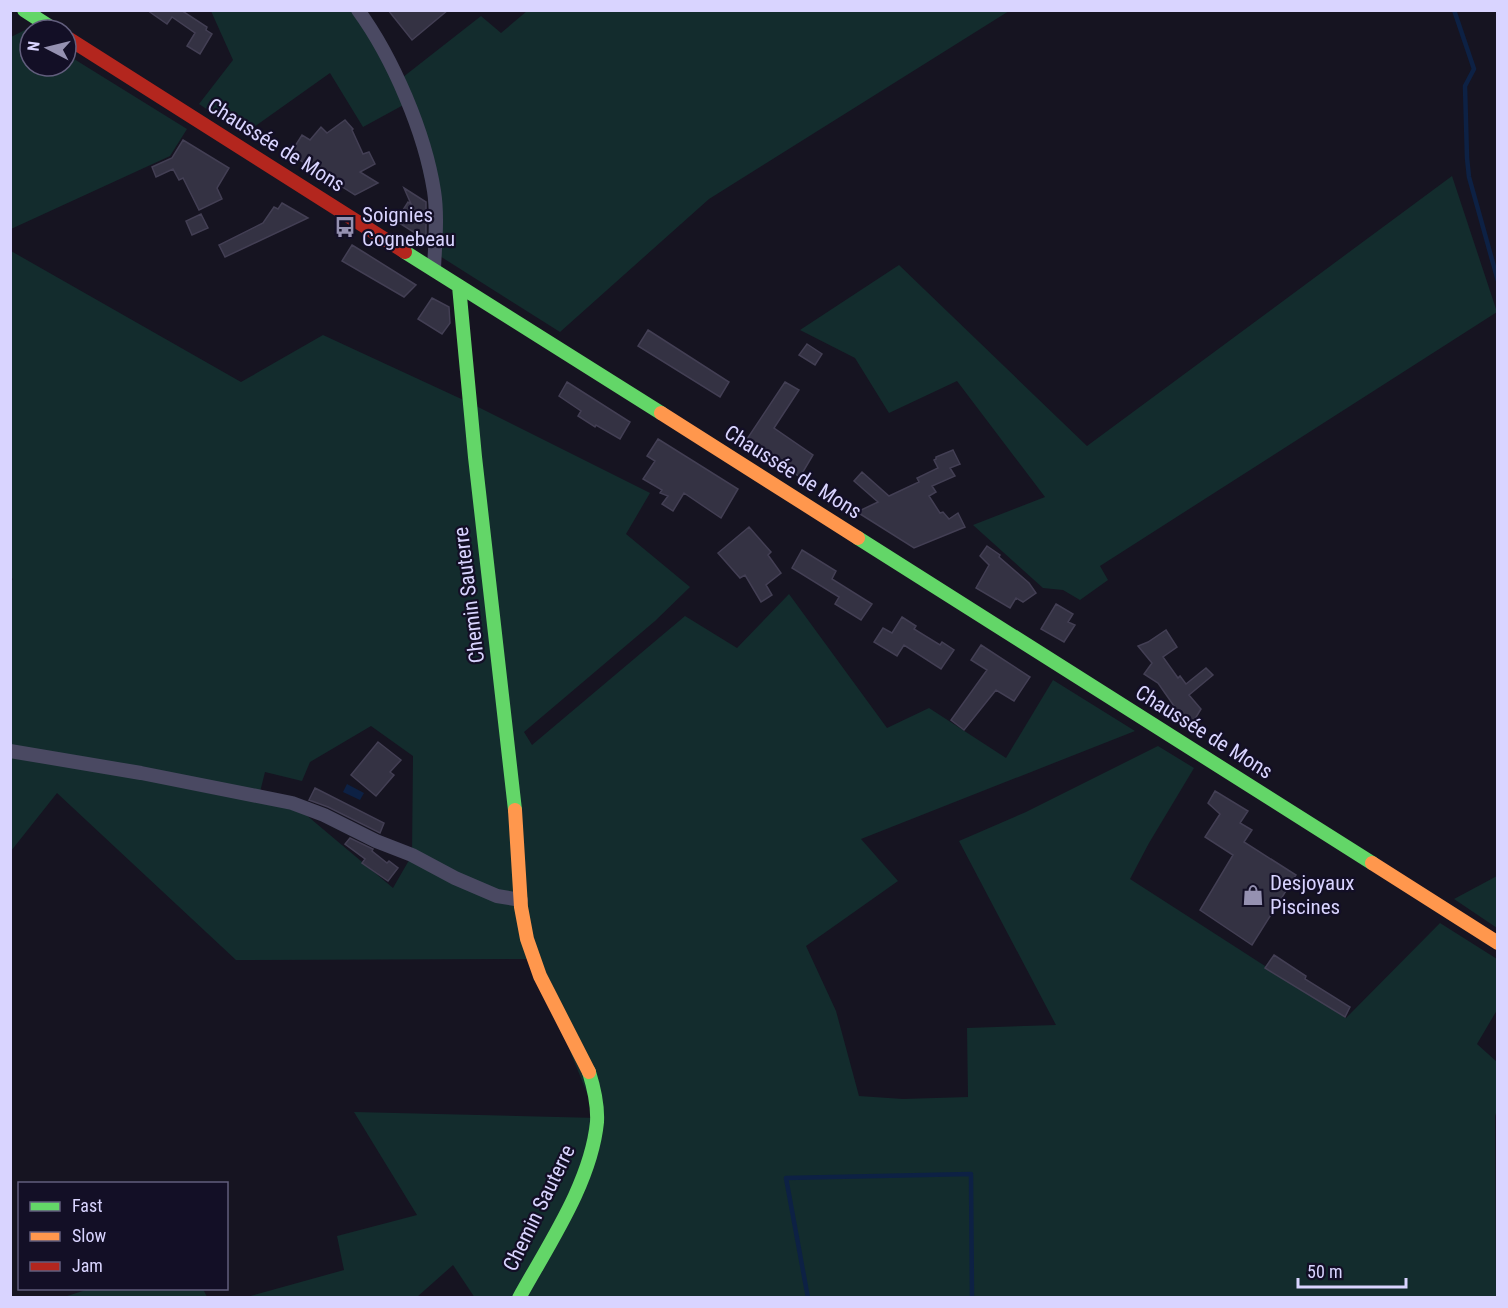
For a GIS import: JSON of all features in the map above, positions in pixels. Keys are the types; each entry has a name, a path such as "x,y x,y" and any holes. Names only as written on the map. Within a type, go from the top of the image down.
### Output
{"main road":[{"name":"Chaussée de Mons","path":"78,45 1497,943"},
{"name":"Chemin Sauterre","path":"459,286 482,520 510,762 523,919 538,973 587,1070 595,1096 597,1118 594,1137 580,1179 564,1215 519,1298"}],"street":[{"path":"358,10 398,81 425,153 435,193 434,269"},
{"path":"10,751 141,773 292,803 324,815 497,896 521,900"}],"green space":[{"path":"211,11 358,11 398,81 481,16 501,33 527,11 1009,11 709,199 560,332 435,253 435,221 407,103 363,127 330,73 244,134 199,104 233,60"},
{"path":"18,34 18,78 78,78 78,61 187,129 170,156 11,229 11,37"},
{"path":"1452,176 1497,312 1100,566 1108,580 1080,600 1063,590 1043,588 973,525 1045,497 957,381 889,413 855,358 800,330 899,265 1087,446"},
{"path":"11,251 241,382 323,335 470,403 650,493 626,534 690,587 655,621 524,732 532,745 685,616 737,648 789,594 887,728 929,708 1006,758 1053,680 1135,731 861,839 898,881 806,946 836,1011 859,1096 903,1099 968,1097 967,1028 1056,1025 959,841 1026,812 1158,746 1194,768 1130,879 1346,1018 1440,923 1497,959 1497,1010 1477,1044 1497,1062 1496,1297 475,1298 453,1265 417,1297 247,1297 344,1270 337,1236 417,1215 354,1112 597,1118 533,959 236,960 57,793 11,851 10,583 13,579 10,577","holes":["371,726 413,756 412,855 393,888 292,803 259,796 265,772 302,781 310,762"]},
{"path":"1497,876 1497,928 1454,899"},
{"path":"86,1290 204,1290 207,1297 64,1297"}],"water":[{"path":"347,784 364,793 360,800 343,792"}],"building":[{"path":"147,10 181,10 207,27 206,30 212,34 200,54 187,46 195,33 172,17 167,24"},
{"path":"388,10 448,10 412,40"},
{"path":"345,120 353,129 363,154 369,152 375,164 360,172 378,183 355,195 290,154 302,135 310,140 321,127 327,133"},
{"path":"183,140 229,168 217,188 222,199 199,210 183,178 179,180 173,169 156,177 152,167 172,158"},
{"path":"404,188 426,202 426,240 396,221 408,202 411,204"},
{"path":"282,203 308,218 225,257 219,245 263,223 274,207 278,209"},
{"path":"201,214 208,228 192,235 186,221"},
{"path":"352,245 416,285 404,297 342,261"},
{"path":"432,298 449,307 450,323 442,334 418,319"},
{"path":"648,330 729,382 720,397 638,346"},
{"path":"807,344 822,354 815,365 799,355"},
{"path":"567,382 630,422 620,439 578,416 581,411 559,396"},
{"path":"785,382 799,390 774,428 813,455 800,477 745,442"},
{"path":"658,439 738,489 721,518 684,493 673,511 662,504 668,496 660,493 662,490 643,479 655,461 647,456"},
{"path":"953,450 960,464 950,468 955,476 932,486 936,492 929,496 940,513 943,512 949,519 958,513 965,527 914,548 857,512 878,502 854,481 862,472 889,496 919,482 917,478 938,468 934,460 936,457"},
{"path":"749,527 771,552 768,555 781,573 766,585 772,595 761,602 745,575 740,578 718,553"},
{"path":"987,546 1000,555 999,557 1029,583 1036,593 1023,602 1016,598 1010,608 976,588 989,565 980,556"},
{"path":"802,550 836,571 832,579 872,604 861,620 835,604 839,597 792,568"},
{"path":"1056,604 1073,614 1068,622 1075,625 1064,642 1041,629"},
{"path":"902,617 916,626 914,629 940,645 942,642 954,650 941,669 904,645 897,656 874,642 883,628 892,633"},
{"path":"1166,630 1177,647 1163,657 1178,678 1180,676 1186,684 1206,668 1213,675 1189,695 1201,709 1192,724 1170,710 1174,706 1158,683 1144,674 1152,663 1138,646"},
{"path":"981,645 1030,677 1014,701 996,690 964,730 951,720 987,670 971,660"},
{"path":"378,742 401,760 390,772 394,775 376,796 351,775"},
{"path":"315,788 384,823 380,833 309,800"},
{"name":"Desjoyaux Piscines","path":"1215,791 1248,811 1240,823 1252,830 1244,842 1296,875 1252,945 1200,910 1233,855 1205,837 1220,814 1208,803"},
{"path":"350,838 373,849 372,851 387,863 389,861 398,868 388,881 362,863 365,859 345,844"},
{"path":"1274,955 1306,976 1305,979 1350,1007 1345,1017 1265,968"}],"waterway":[{"path":"1454,10 1474,69 1465,86 1469,177 1498,281"},
{"path":"808,1298 786,1178 971,1174 972,1298"}],"traffic: fast":[{"path":"24,10 36,18"},
{"path":"405,252 661,413"},
{"path":"459,286 475,457 515,810"},
{"path":"858,538 1372,863"},
{"path":"519,1298 567,1213 586,1168 597,1122 595,1096 589,1072"}],"traffic: slow":[{"path":"661,413 858,538"},
{"path":"515,810 521,907 527,939 540,976 589,1072"},
{"path":"1372,863 1498,943"}],"traffic: jam":[{"path":"78,45 405,252"}],"place":[{"name":"Soignies Cognebeau","path":"345,227"},
{"name":"Desjoyaux Piscines","path":"1253,895"}]}
